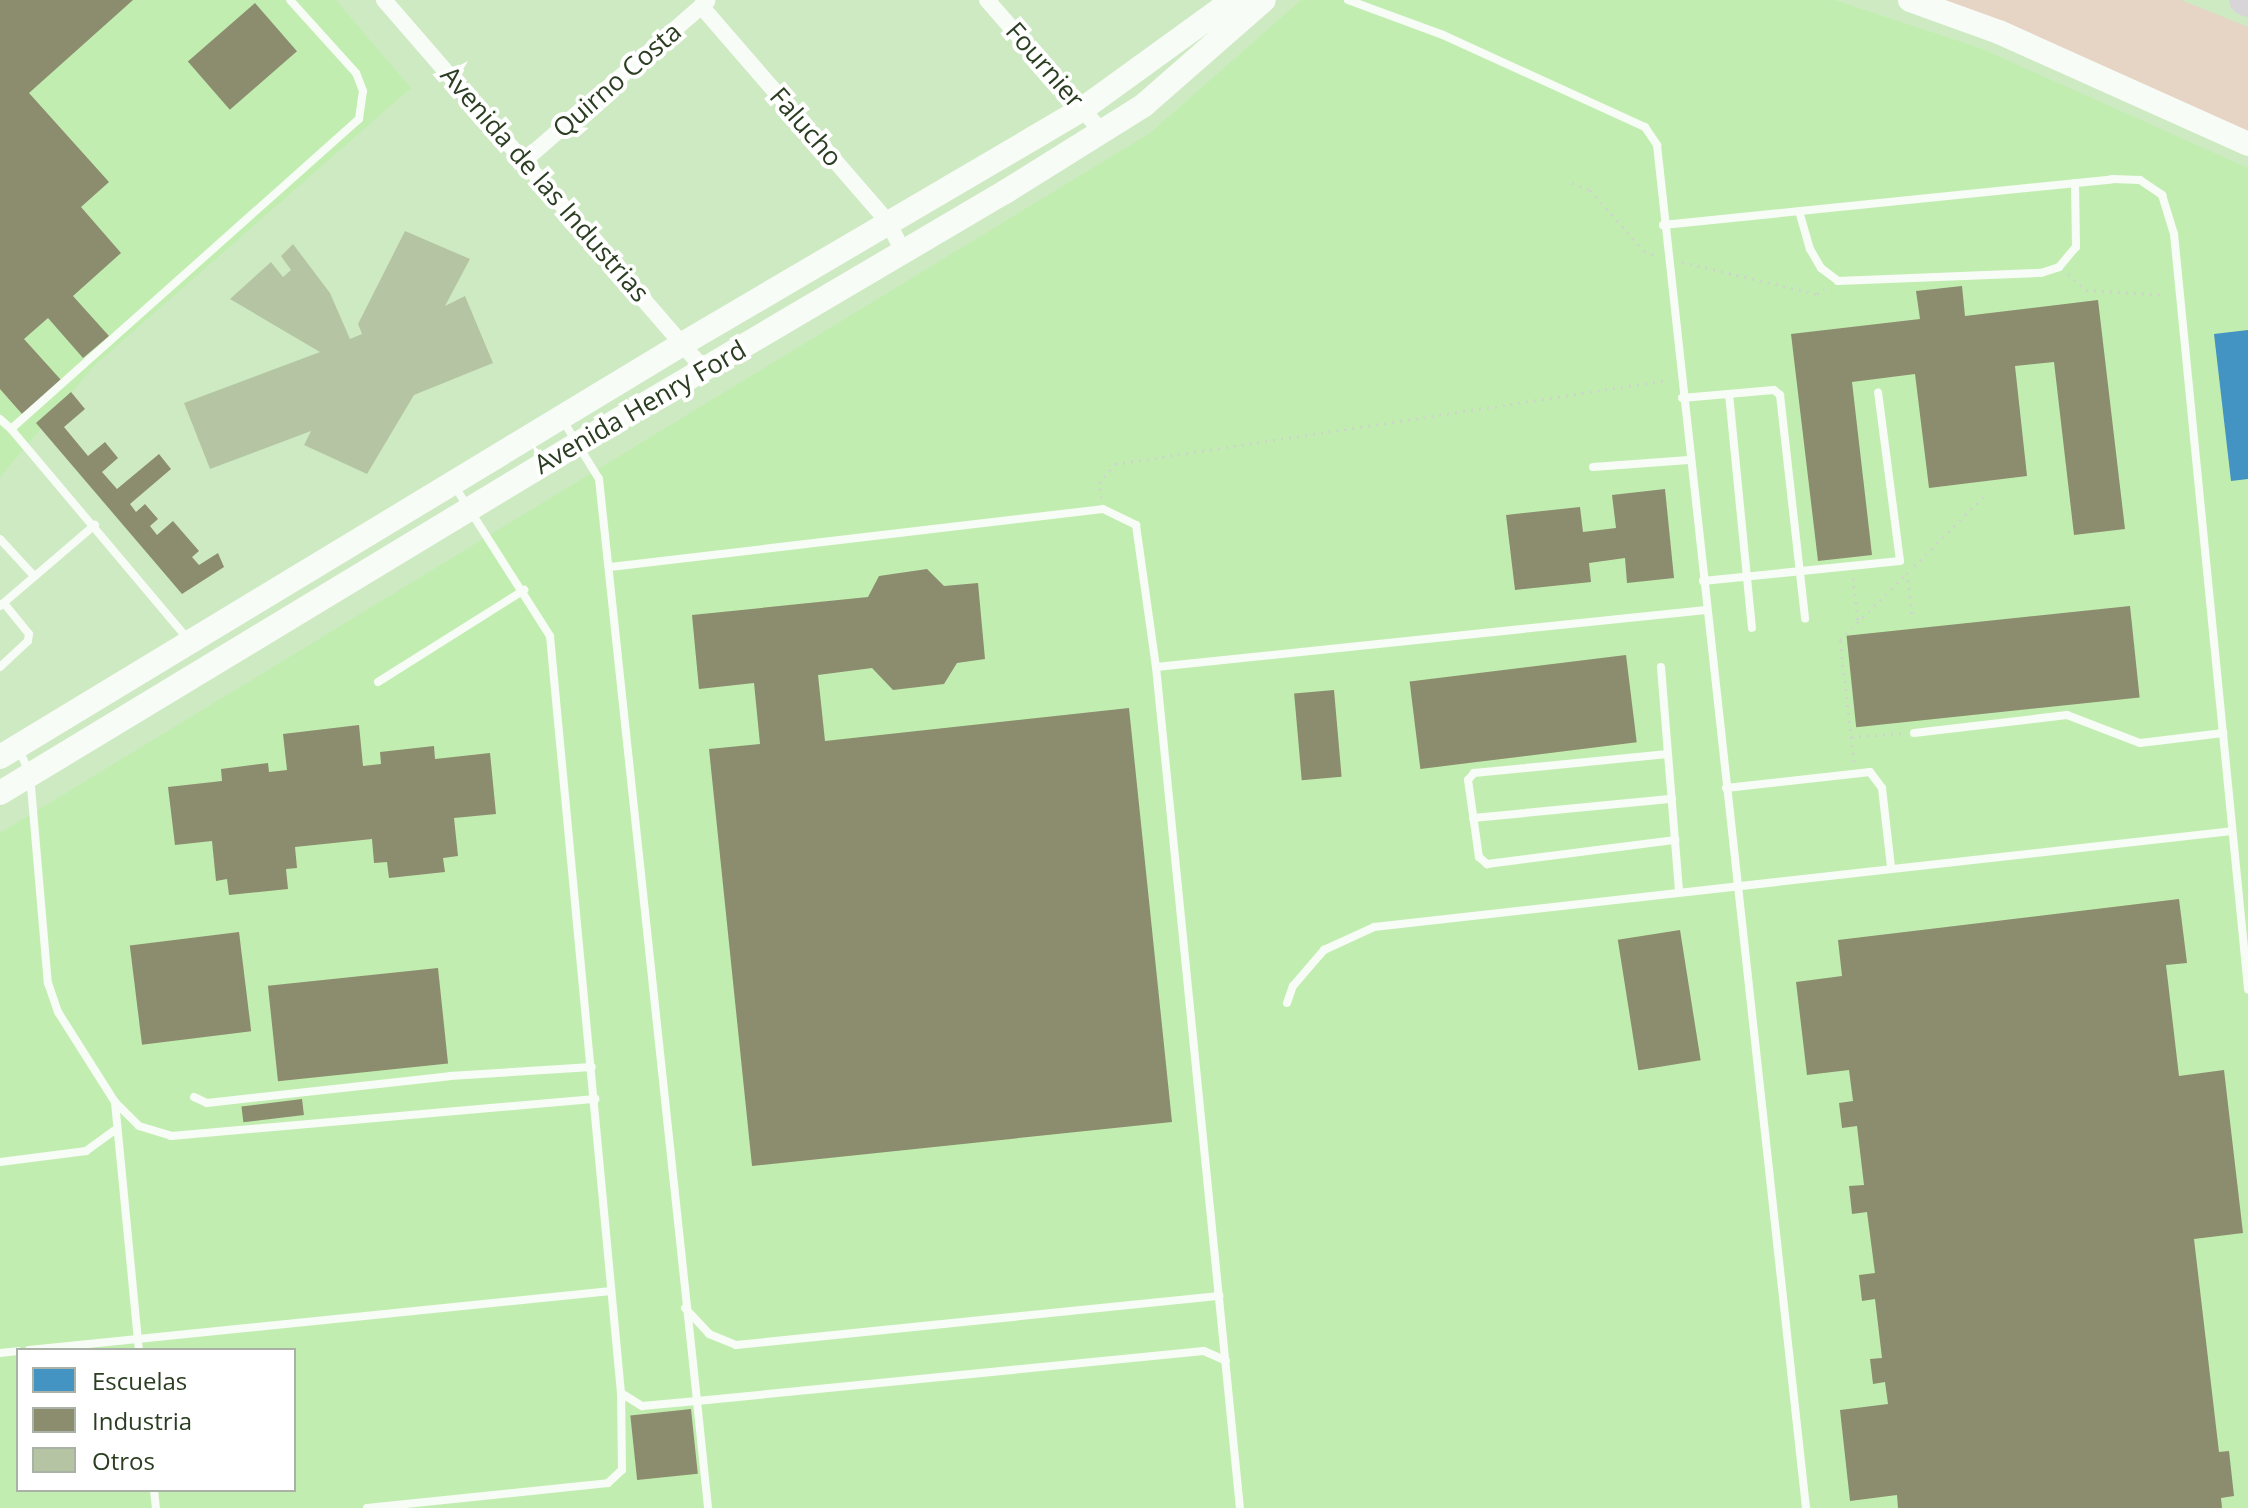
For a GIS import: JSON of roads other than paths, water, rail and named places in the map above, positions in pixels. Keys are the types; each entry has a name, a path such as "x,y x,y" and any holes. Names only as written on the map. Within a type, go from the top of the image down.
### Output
{"main road":[{"name":"Avenida Henry Ford","path":"9,752 560,417 1084,108 1233,0"},
{"name":"Avenida Henry Ford","path":"0,793 577,444 1102,132 1185,74 1264,0"},
{"path":"1910,0 1999,32 2248,144"}],"street":[{"name":"Avenida de las Industrias","path":"384,0 684,343 704,370"},
{"name":"Fournier","path":"987,0 1102,132"},
{"name":"Quirno Costa","path":"525,160 705,3"},
{"name":"Falucho","path":"705,3 888,222 903,252"}],"lane":[{"path":"11,429 359,119 363,91 356,73 290,0"},
{"path":"1348,0 1443,35 1645,127 1657,145 1663,225 1806,1508"},
{"path":"1370,0 1373,11"},
{"path":"1663,225 2112,179 2152,184 2169,208 2180,296 2248,989"},
{"path":"1799,211 1810,249 1821,268 1838,281 2041,273 2059,267 2076,247 2079,234 2075,183"},
{"path":"1682,398 1774,390 1780,395 1805,619"},
{"path":"1703,581 1852,569 1900,561 1878,392"},
{"path":"1729,394 1752,628"},
{"path":"560,417 599,479 684,1307 708,1508"},
{"path":"0,419 95,525 191,642"},
{"path":"1593,467 1689,460"},
{"path":"367,1508 608,1483 622,1470 621,1393 552,648 544,621 453,483"},
{"path":"610,567 1103,509 1127,517 1141,534 1240,1508"},
{"path":"0,667 28,641 29,634 2,604 95,525"},
{"path":"0,539 34,576"},
{"path":"378,682 524,590"},
{"path":"1156,667 1706,610"},
{"path":"1661,667 1679,890"},
{"path":"1914,733 2067,715 2140,743 2223,733"},
{"path":"9,752 30,775 48,983 58,1012 115,1102 139,1126 171,1136 595,1099"},
{"path":"1668,754 1474,773 1468,780 1479,857 1487,864 1675,840"},
{"path":"1726,788 1855,770 1870,772 1882,788 1891,867"},
{"path":"1473,818 1672,799"},
{"path":"1287,1003 1293,986 1324,950 1374,927 1738,883 2232,831"},
{"path":"194,1097 207,1103 450,1076 592,1067"},
{"path":"115,1102 114,1130 139,1345"},
{"path":"0,1162 86,1151 114,1130"},
{"path":"73,1348 139,1345 611,1291"},
{"path":"684,1307 709,1334 736,1345 1220,1296"},
{"path":"621,1393 642,1406 1204,1351 1226,1361"}]}
